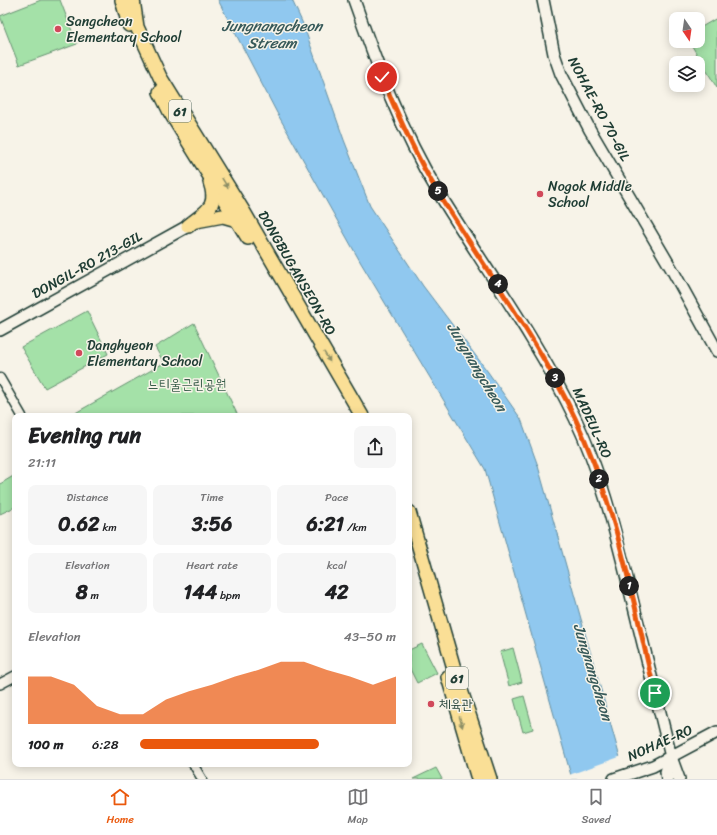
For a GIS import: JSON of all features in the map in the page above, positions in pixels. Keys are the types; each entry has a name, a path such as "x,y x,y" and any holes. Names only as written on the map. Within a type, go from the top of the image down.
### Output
{"highway":[{"path":"122,0 130,32 142,60 177,122 184,134 211,168 237,220 288,303 314,335"},
{"name":"DONGBUGANSEON-RO","path":"133,0 136,27 164,85 204,147"},
{"name":"DONGBUGANSEON-RO","path":"141,0 143,20 153,51 204,147 211,168 245,214 360,413"},
{"path":"164,85 177,122"},
{"path":"188,226 214,202 211,168"},
{"path":"188,226 209,217 223,216 237,220"},
{"name":"61","path":"412,522 455,672 490,779"},
{"path":"412,548 478,779"}],"main road":[{"name":"MADEUL-RO","path":"354,0 382,77 414,149 437,190 485,263 554,377 578,426 597,471 614,527 671,757 679,779"},
{"name":"NOHAE-RO 70-GIL","path":"543,0 554,54 561,74 590,130 674,273 717,351"},
{"name":"DONGIL-RO 213-GIL","path":"0,330 188,226"},
{"name":"NOHAE-RO","path":"614,779 654,766 717,732"},
{"name":"MADEUL-RO","path":"667,779 666,772 671,757"}],"street":[{"path":"0,378 20,413"},
{"path":"0,684 12,678"},
{"path":"195,767 202,779"}],"green space":[{"path":"41,0 60,0 77,44 19,65 0,16"},
{"path":"717,18 717,88 705,68 705,56 698,56 693,48 705,48 705,25"},
{"path":"87,311 108,354 45,388 21,347"},
{"name":"느티울근린공원","path":"194,323 237,413 75,413 164,363 155,347"},
{"path":"12,477 12,508 0,514 0,484"},
{"path":"422,644 437,673 417,683 412,673 412,649"},
{"path":"513,648 522,682 509,686 500,652"},
{"path":"524,696 533,729 523,732 514,699"},
{"path":"436,768 442,779 413,779"}],"water":[{"name":"Jungnangcheon Stream","path":"218,0 292,0 303,24 344,140 370,206 423,286 488,372 521,419 538,466 626,779 572,779 485,469 361,263 277,113"}],"pier":[{"path":"622,756 628,779 570,779 569,775"}],"place":[{"name":"Sangcheon Elementary School","path":"58,29"},
{"name":"Nogok Middle School","path":"540,194"},
{"name":"Danghyeon Elementary School","path":"79,353"},
{"name":"체육관","path":"431,704"}],"route":[{"path":"382,77 414,149 437,190 481,257 537,348 576,420 597,471 614,527 655,693"}],"water label":[{"name":"Jungnangcheon","path":"477,367"},
{"name":"Jungnangcheon","path":"593,672"}]}
